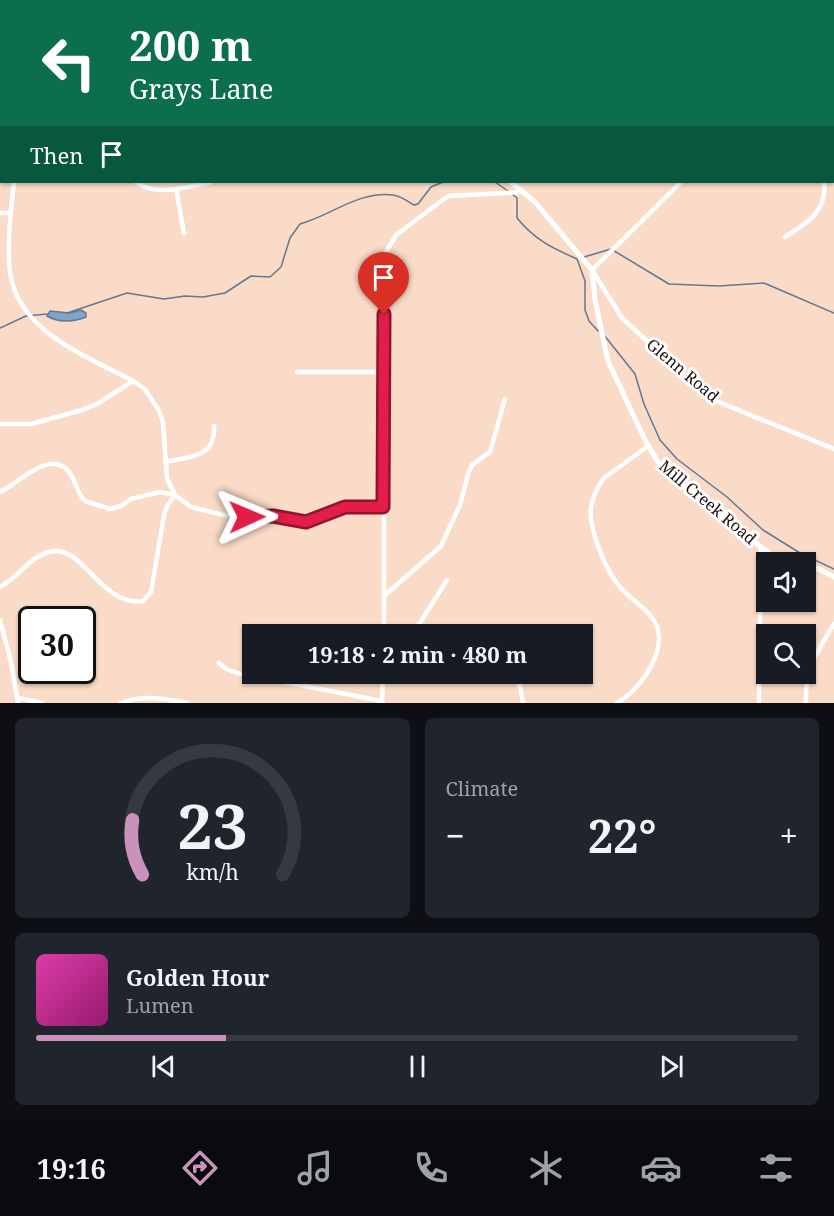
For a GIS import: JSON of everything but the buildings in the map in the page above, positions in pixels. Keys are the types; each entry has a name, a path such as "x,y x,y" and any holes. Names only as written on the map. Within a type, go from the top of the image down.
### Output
{"street":[{"path":"14,183 11,213 11,280 18,297 31,315 54,339 145,389 163,422 167,478 175,495"},
{"path":"138,183 150,190 176,189 207,183"},
{"path":"512,183 535,202 592,270 680,183"},
{"path":"785,237 815,216 824,196 825,183"},
{"path":"176,189 184,233"},
{"path":"384,624 384,268 389,244 396,235 448,196 524,192"},
{"path":"0,213 11,213"},
{"name":"Mill Creek Road","path":"592,270 595,300 608,361 648,446 658,462 760,547 769,552"},
{"name":"Glenn Road","path":"592,270 622,318 703,392 721,403 834,450"},
{"path":"297,372 384,372"},
{"path":"0,424 31,423 82,410 97,404 133,381"},
{"path":"384,596 441,546 460,505 472,465 490,452 505,399"},
{"path":"165,462 206,451 213,442 214,426"},
{"path":"617,703 629,696 644,678 657,650 659,636 653,617 614,579 594,531 591,508 598,486 604,478 648,446"},
{"path":"0,492 40,466 48,464 60,466 68,471 85,501 107,509 121,506 131,499 160,492 175,495 191,507 238,518 273,516 301,522 316,519 345,507 383,507"},
{"path":"0,587 41,555 57,550 75,558 109,592 130,601 142,602 151,592 164,515 175,495"},
{"path":"759,703 760,547"},
{"path":"816,568 834,577"},
{"path":"419,624 447,580"},
{"path":"0,620 18,701 42,703"},
{"path":"806,703 806,683 812,662 834,624"},
{"path":"219,663 226,669 237,673 382,702 383,684"},
{"path":"519,684 523,703"},
{"path":"122,703 130,699 147,697 187,703"}],"water":[{"path":"81,310 86,313 86,317 76,320 61,321 47,316 50,311 69,313"}],"waterway":[{"path":"67,313 127,293 164,299 185,296 203,297 225,293 251,276 270,277 281,267 290,238 300,224 368,197 393,195 414,205 418,204 431,187 441,183"},
{"path":"496,183 508,191"},
{"path":"512,194 517,198 517,218 524,226 544,243 577,259 585,281 585,310 589,321 598,331"},
{"path":"584,257 611,249 669,284 719,286 764,283 834,313"},
{"path":"0,328 26,316 47,314"},
{"path":"604,335 635,374 644,404 660,440 677,459 727,497 763,530 800,553 834,569"}],"route":[{"path":"247,517 273,516 306,522 345,507 383,507 384,314"}]}
